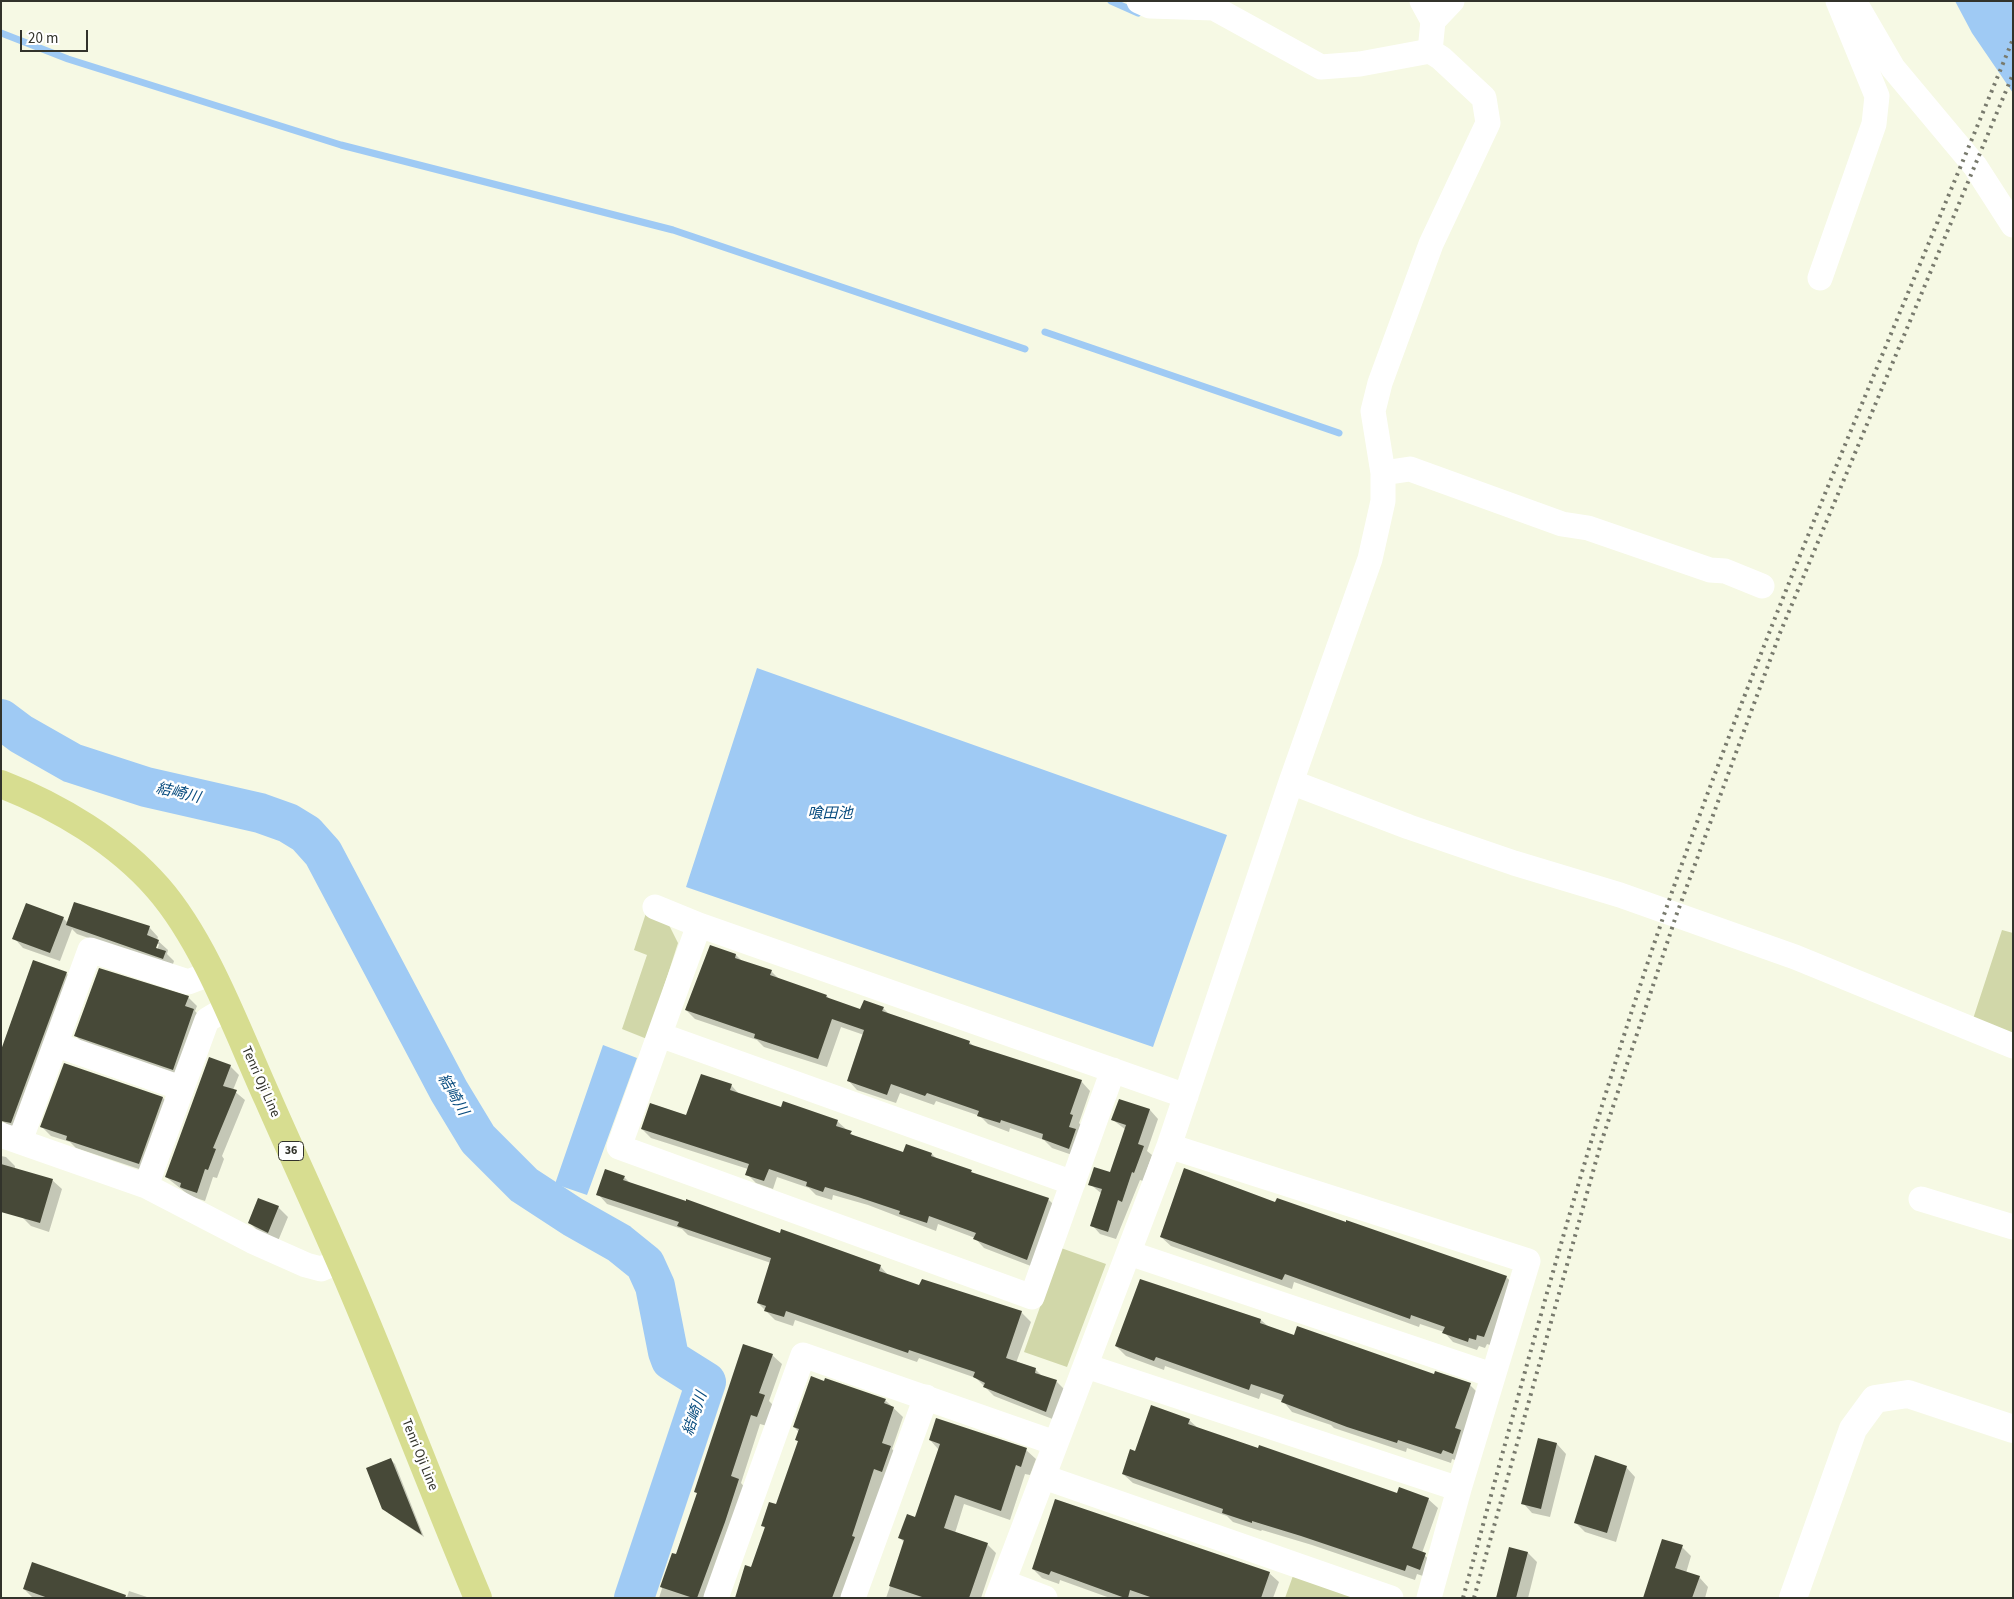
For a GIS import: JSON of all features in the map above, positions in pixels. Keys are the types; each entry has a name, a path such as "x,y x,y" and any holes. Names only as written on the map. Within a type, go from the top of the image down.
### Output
{"main road":[{"name":"Tenri Oji Line","path":"1,784 43,802 76,821 139,869 159,889 179,916 212,973 340,1261 478,1598"}],"street":[{"path":"1045,1598 1000,1590 1169,1146 1291,782 1370,559 1383,501 1383,473 1373,411 1380,383 1431,244 1488,123 1484,98 1442,58 1430,51 1360,64 1321,66 1214,8 1150,6 1138,1"},
{"path":"1430,51 1428,11 1452,1"},
{"path":"1820,278 1874,124 1877,96 1838,1"},
{"path":"1854,1 1893,68 1974,166 2013,225"},
{"path":"1383,473 1410,469 1562,524 1588,528 1710,570 1725,571 1762,586"},
{"path":"1291,782 1409,827 1514,863 1620,895 1795,957 2013,1046"},
{"path":"655,907 699,925 1186,1096"},
{"path":"699,925 619,1147 1032,1297 1113,1070"},
{"path":"212,973 188,982 90,950 57,1045 11,1138 146,1186 252,1241 306,1265 321,1269 340,1261"},
{"path":"146,1186 181,1088 208,1020 227,1008"},
{"path":"660,1035 1073,1183"},
{"path":"57,1045 181,1088"},
{"path":"1169,1146 1528,1261 1492,1375 1429,1598"},
{"path":"1920,1199 2013,1227"},
{"path":"1129,1254 1492,1375"},
{"path":"716,1598 803,1355 1055,1443"},
{"path":"1086,1366 1459,1489"},
{"path":"1794,1598 1853,1429 1875,1399 1908,1394 2013,1429"},
{"path":"853,1598 926,1397"},
{"path":"1044,1477 1391,1598"}],"green space":[{"path":"646,913 667,921 678,943 647,1039 622,1029 647,955 634,950"},
{"path":"2002,930 2013,933 2013,1038 1972,1022"},
{"path":"1061,1248 1106,1264 1067,1367 1024,1352"},
{"path":"1294,1573 1367,1598 1285,1598"}],"water":[{"path":"1955,1 2013,1 2013,93 1972,33"},
{"name":"喰田池","path":"757,668 1227,835 1153,1047 686,887"},
{"path":"603,1045 637,1058 587,1195 555,1184"}],"building":[{"path":"74,902 150,926 147,935 159,940 156,948 166,951 163,959 66,925"},
{"path":"26,903 64,917 50,953 12,939"},
{"path":"710,945 736,954 735,958 772,970 770,975 827,995 826,997 860,1009 864,1000 884,1007 882,1011 970,1041 969,1044 1082,1080 1070,1114 1073,1115 1069,1127 1076,1129 1069,1149 1042,1139 1043,1134 1001,1120 1000,1123 977,1116 979,1111 927,1093 925,1096 891,1084 887,1095 847,1081 864,1030 832,1019 818,1059 754,1038 755,1034 685,1010"},
{"path":"33,960 67,972 11,1123 1,1121 1,1050"},
{"path":"99,968 189,996 185,1006 194,1009 173,1070 74,1036"},
{"path":"209,1057 231,1065 223,1086 237,1090 213,1148 216,1149 208,1170 205,1169 197,1193 180,1187 181,1183 165,1177"},
{"path":"64,1063 163,1097 139,1164 66,1140 67,1136 40,1127"},
{"path":"701,1074 732,1084 730,1090 781,1107 783,1101 838,1120 836,1126 852,1131 850,1134 903,1152 906,1144 932,1153 931,1156 972,1170 971,1172 1049,1198 1027,1260 973,1239 976,1233 929,1216 927,1223 899,1214 900,1211 825,1187 823,1192 806,1186 807,1182 769,1169 764,1181 745,1175 749,1164 641,1129 650,1103 686,1115"},
{"path":"1119,1099 1150,1109 1138,1144 1144,1146 1134,1173 1132,1172 1122,1202 1118,1200 1108,1232 1090,1226 1102,1189 1088,1185 1094,1167 1110,1172 1126,1125 1111,1120"},
{"path":"1,1164 53,1179 40,1223 1,1212"},
{"path":"1184,1168 1275,1202 1277,1198 1346,1222 1346,1220 1507,1276 1484,1337 1477,1335 1476,1340 1469,1338 1468,1342 1442,1333 1445,1327 1411,1315 1410,1319 1285,1274 1282,1280 1160,1237"},
{"path":"605,1169 625,1176 623,1180 686,1201 686,1199 780,1233 781,1229 881,1265 879,1271 919,1285 922,1279 1022,1311 1006,1358 1036,1368 1035,1373 1057,1380 1046,1412 983,1387 985,1383 973,1377 975,1372 909,1350 908,1353 786,1311 784,1317 764,1311 766,1306 757,1303 771,1258 677,1226 679,1222 596,1195"},
{"path":"258,1198 279,1206 268,1233 248,1223"},
{"path":"1140,1279 1261,1319 1260,1323 1294,1335 1297,1326 1434,1374 1435,1371 1471,1383 1455,1428 1461,1430 1453,1454 1443,1450 1441,1454 1398,1440 1397,1443 1347,1427 1281,1402 1284,1395 1251,1384 1249,1390 1156,1357 1154,1361 1115,1346"},
{"path":"743,1344 773,1354 759,1393 765,1395 757,1417 751,1415 731,1476 739,1479 697,1598 693,1598 660,1587 672,1553 676,1554 697,1493 694,1492"},
{"path":"811,1376 824,1381 825,1378 886,1399 884,1403 894,1407 882,1443 891,1446 882,1472 874,1469 852,1536 855,1537 832,1598 735,1598 745,1565 751,1567 765,1527 761,1526 769,1502 776,1504 798,1441 795,1440 799,1429 793,1427"},
{"path":"1151,1405 1190,1419 1188,1424 1258,1448 1259,1445 1397,1493 1399,1487 1429,1498 1412,1548 1426,1553 1420,1570 1407,1565 1405,1571 1301,1536 1252,1521 1252,1523 1222,1513 1223,1509 1122,1474 1130,1449 1135,1451"},
{"path":"936,1418 1027,1448 1021,1467 1016,1465 1001,1511 955,1495 944,1528 988,1543 969,1598 925,1598 889,1586 904,1540 898,1538 907,1514 915,1517 940,1444 929,1440"},
{"path":"1538,1438 1557,1443 1541,1509 1521,1504"},
{"path":"1595,1455 1627,1466 1607,1533 1574,1523"},
{"path":"391,1458 422,1535 382,1509 366,1468"},
{"path":"1055,1499 1270,1572 1261,1598 1153,1598 1130,1590 1128,1598 1125,1598 1051,1571 1049,1575 1032,1569"},
{"path":"1662,1539 1683,1545 1675,1568 1700,1576 1692,1598 1643,1598"},
{"path":"1509,1547 1528,1552 1516,1598 1496,1598"},
{"path":"32,1562 126,1595 125,1598 48,1598 23,1589"}],"waterway":[{"path":"1111,1 1138,13"},
{"path":"1,33 68,59 341,145 673,230 1025,349"},
{"path":"1045,332 1339,433"},
{"name":"結崎川","path":"1,719 21,734 72,763 146,787 260,813 288,823 306,834 323,853 449,1091 478,1139 524,1185 573,1217 619,1243 645,1264 655,1286 671,1360 706,1382 634,1598"}],"railway":[{"path":"1463,1598 1583,1167 1665,912 1705,801 1789,582 2013,39"},
{"path":"1474,1598 1601,1143 1676,916 1780,633 2013,74"}]}
